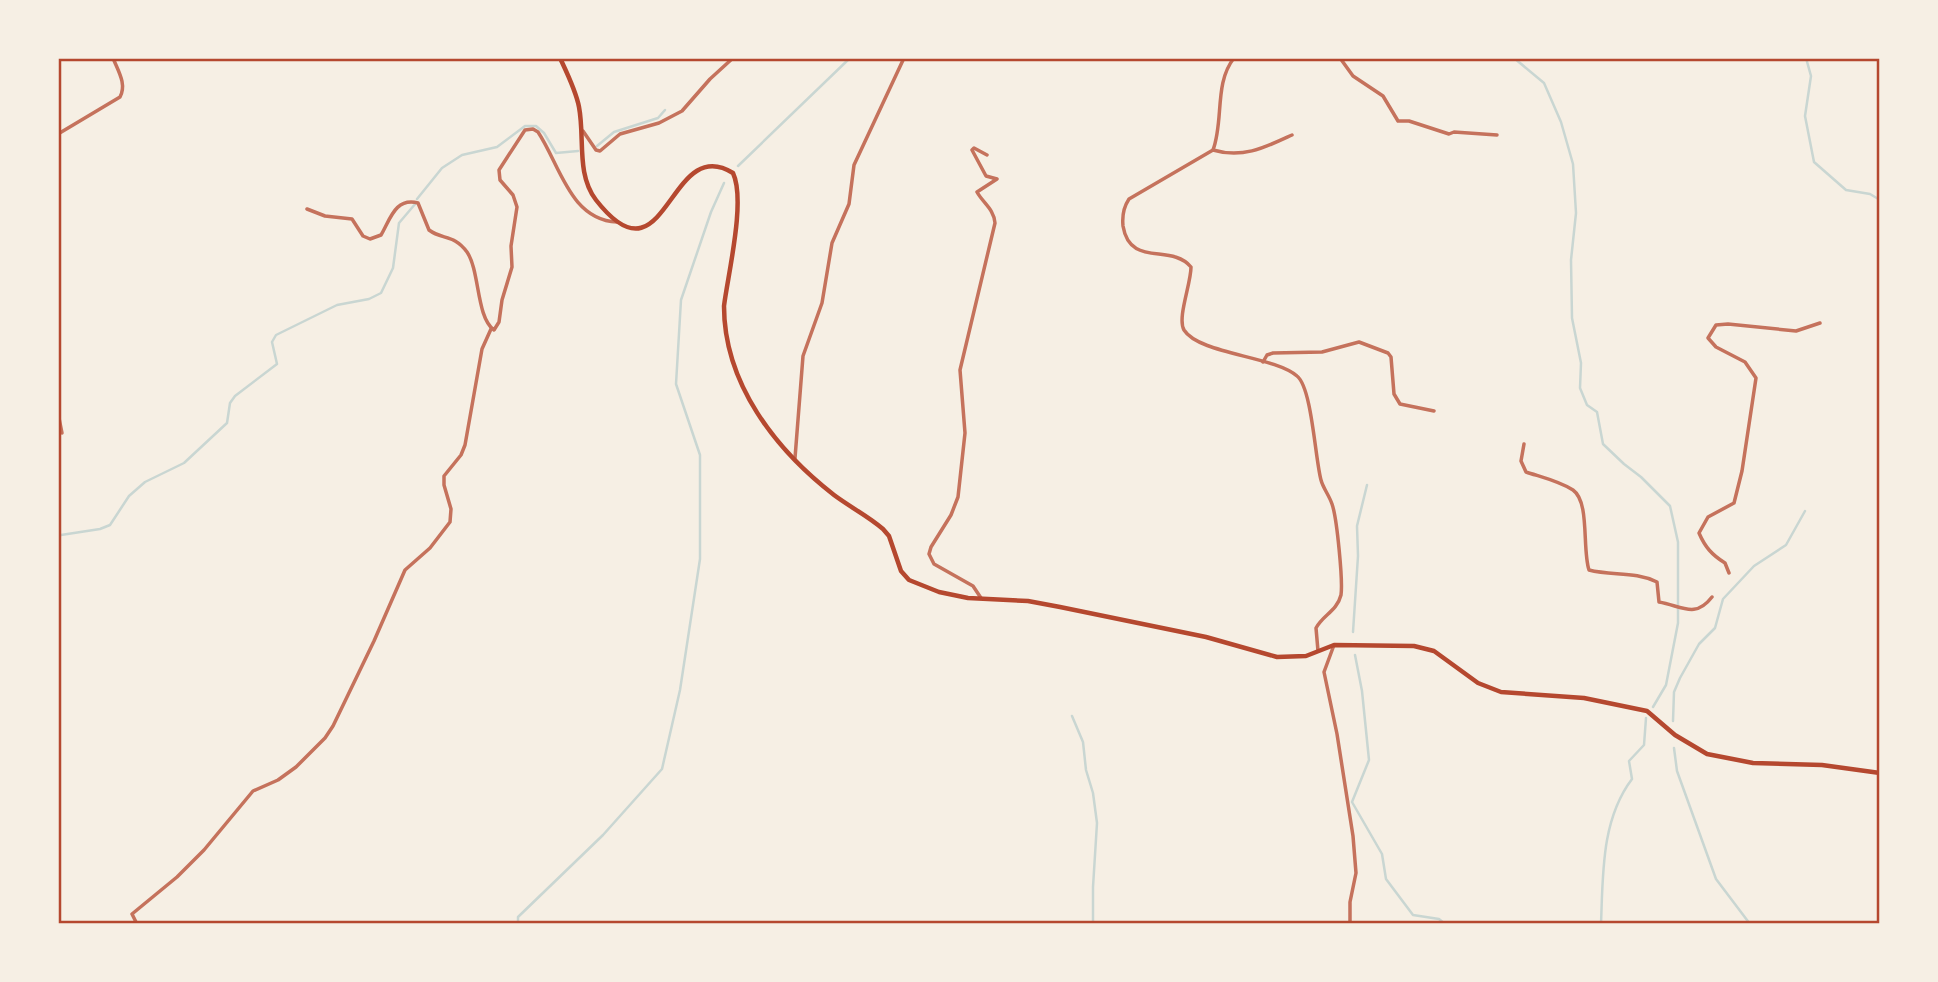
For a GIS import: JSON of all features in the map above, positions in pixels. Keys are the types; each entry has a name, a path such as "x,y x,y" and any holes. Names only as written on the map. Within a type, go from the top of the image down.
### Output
{"main road":[{"path":"560,58 579,103 587,186 617,222 637,228 654,221 660,217 685,180 703,166 714,165 733,173 737,181 738,205 724,306 726,341 739,378 758,416 812,477 889,536 901,571 909,580 939,592 1060,607 1206,638 1276,657 1306,656 1334,646 1414,646 1434,651 1479,683 1501,692 1584,698 1647,711 1691,746 1728,760 1822,765 1880,773"}],"street":[{"path":"58,134 120,97 124,88 113,58"},
{"path":"583,131 596,150 600,151 620,134 669,118 682,111 733,58"},
{"path":"795,458 803,356 822,303 832,243 849,204 854,165 904,58"},
{"path":"1234,58 1227,71 1219,136 1213,150 1129,199 1123,210 1125,233 1130,244 1138,250 1175,257 1191,267 1181,323 1187,334 1203,343 1287,370 1301,380 1307,398 1322,483 1332,503 1341,591 1335,610 1316,628 1318,652"},
{"path":"1340,58 1353,76 1384,96 1398,121 1409,121 1449,134 1454,132 1497,135"},
{"path":"137,924 132,914 177,877 204,850 253,791 278,780 296,767 325,738 374,641 405,570 430,548 450,522 451,509 444,476 466,445 482,349 491,329 496,328 499,322 502,300 512,267 517,207 513,195 500,180 499,170 525,130 533,129 538,132 568,189 582,208 604,221 617,222"},
{"path":"1213,150 1255,152 1292,135"},
{"path":"981,598 973,586 934,564 929,554 951,515 957,497 965,433 960,370 995,223 994,215 977,192 997,179 986,176 972,150 974,148 987,155"},
{"path":"307,209 324,216 352,219 365,238 373,239 381,235 389,218 399,206 411,201 418,203 429,230 455,240 468,253 486,321 491,329"},
{"path":"1728,573 1725,564 1705,547 1699,533 1708,517 1734,503 1742,471 1756,378 1745,362 1716,347 1708,338 1716,325 1796,331 1820,323"},
{"path":"1263,362 1267,355 1273,353 1322,352 1359,342 1388,353 1391,357 1394,394 1400,404 1434,411"},
{"path":"58,413 62,433"},
{"path":"1524,444 1521,461 1526,472 1562,484 1576,492 1582,502 1583,535 1589,570 1618,572 1651,579 1657,582 1659,602 1687,610 1704,607 1712,597"},
{"path":"1334,646 1324,673 1337,734 1353,836 1356,873 1350,902 1350,924"}],"waterway":[{"path":"738,166 850,58"},
{"path":"1514,58 1544,83 1561,122 1573,164 1576,213 1571,260 1572,318 1581,363 1580,388 1587,405 1597,412 1603,444 1670,506 1678,542 1678,623 1666,685 1653,707"},
{"path":"1806,58 1811,76 1805,116 1814,162 1846,190 1870,194 1880,200"},
{"path":"597,146 614,132 658,118 665,110"},
{"path":"417,199 442,168 462,155 497,147 525,126 536,126 544,133 556,153 578,151"},
{"path":"518,924 518,917 603,835 662,769 680,690 700,559 700,455 676,384 681,300 711,212 724,183"},
{"path":"58,533 61,535 110,525 129,496 145,482 184,463 227,423 230,403 235,396 277,364 272,342 276,335 337,305 369,299 381,293 393,268 399,223 416,203"},
{"path":"1353,632 1358,556 1357,526 1367,485"},
{"path":"1673,721 1674,692 1699,644 1715,628 1723,599 1754,566 1786,545 1805,511"},
{"path":"1355,655 1362,691 1369,760 1352,802 1382,854 1386,879 1413,915 1439,919 1445,924"},
{"path":"1072,716 1083,742 1097,823 1093,924"},
{"path":"1601,924 1609,830 1614,812 1632,779 1629,761 1644,745 1646,718"},
{"path":"1674,748 1677,771 1716,879 1750,924"}]}
